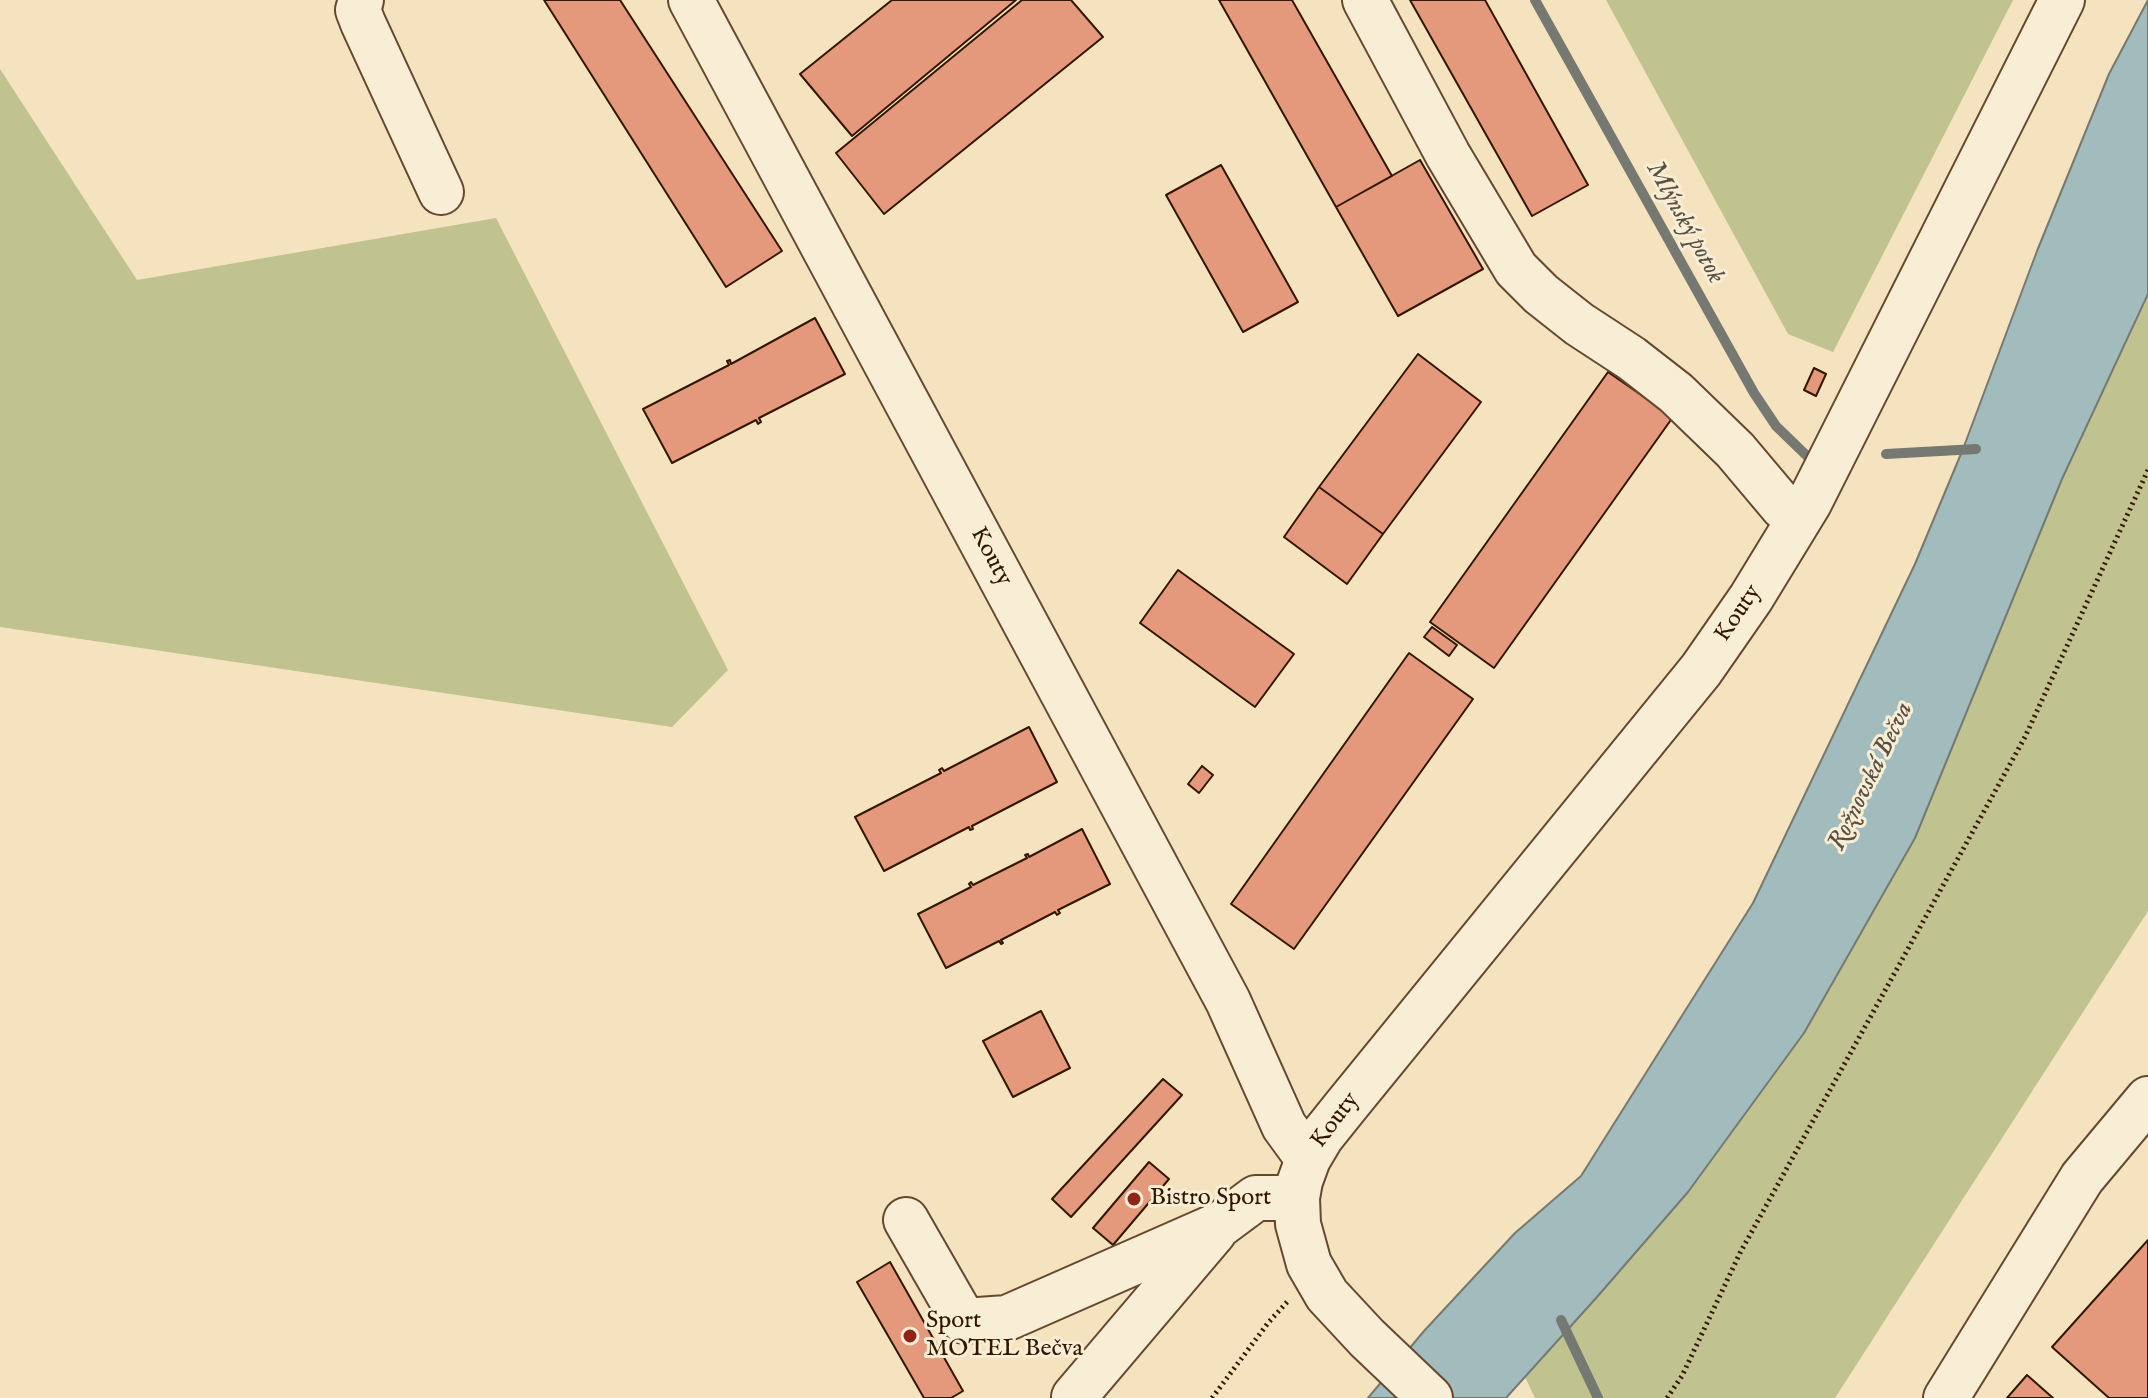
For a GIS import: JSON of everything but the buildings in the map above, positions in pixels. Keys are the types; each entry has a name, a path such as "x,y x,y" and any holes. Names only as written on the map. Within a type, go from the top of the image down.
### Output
{"street":[{"path":"361,0 358,10 363,23 441,192"},
{"name":"Kouty","path":"691,0 1228,1001 1284,1126 1303,1178"},
{"path":"1365,0 1448,155 1516,269 1579,324 1631,358 1676,393 1735,450 1798,521"},
{"name":"Kouty","path":"1303,1178 1321,1137 1701,670 1751,598 1835,452 2062,0"},
{"path":"1946,1398 2082,1178 2148,1099"},
{"path":"906,1220 964,1321 1007,1318 1221,1224 1256,1198 1303,1178 1298,1224 1302,1244 1318,1282 1367,1338 1430,1398"},
{"path":"1074,1397 1221,1224"}],"path":[{"path":"1667,1398 1682,1376 1740,1253 2025,737 2148,470"},
{"path":"1212,1398 1279,1309 1300,1291 1318,1282"}],"green space":[{"path":"1606,0 2013,0 1833,352 1788,334"},
{"path":"0,69 137,280 496,218 728,670 672,727 0,627"},
{"path":"2148,294 2148,911 1835,1398 1535,1398 1525,1377 1688,1192 1804,1033 1915,838 2062,479"}],"water":[{"name":"Rožnovská Bečva","path":"2148,0 2148,294 2062,479 1915,838 1804,1033 1688,1192 1506,1398 1368,1398 1424,1331 1515,1233 1581,1176 1753,903 1915,564 2109,74"}],"waterway":[{"name":"Mlýnský potok","path":"1535,0 1754,393 1776,426 1808,457"},
{"name":"Mlýnský potok","path":"1886,454 1976,449"},
{"path":"1561,1320 1598,1398"}],"place":[{"name":"Bistro Sport","path":"1134,1199"},
{"name":"Sport MOTEL Bečva","path":"910,1336"}]}
